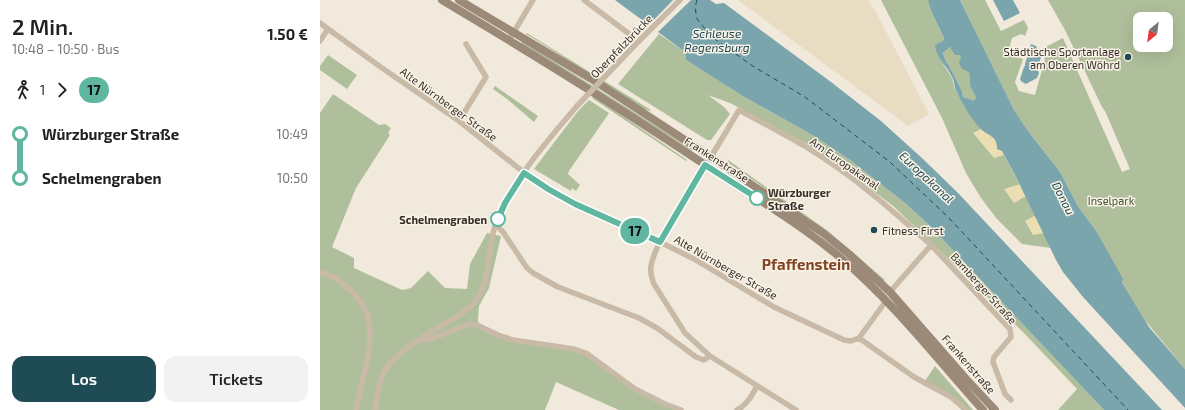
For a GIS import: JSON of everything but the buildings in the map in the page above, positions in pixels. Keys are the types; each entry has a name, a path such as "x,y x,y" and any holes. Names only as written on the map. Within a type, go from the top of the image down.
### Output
{"main road":[{"name":"Frankenstraße","path":"442,0 509,40 705,165 793,222 832,251 886,300 983,410"},
{"name":"Frankenstraße","path":"459,0 590,78 711,157 823,233 849,254 890,292 995,410"}],"street":[{"path":"509,40 533,0"},
{"path":"584,0 632,36"},
{"name":"Oberpfalzbrücke","path":"524,173 577,106 680,0"},
{"name":"Alte Nürnberger Straße","path":"320,23 459,121 524,173 548,189 575,204 694,259 781,310 844,340 851,341 858,338"},
{"path":"320,41 328,29"},
{"path":"459,121 486,77 466,44"},
{"name":"Am Europakanal","path":"711,157 739,110 806,147 852,179 895,212 930,245"},
{"path":"711,157 660,242 651,266 654,284 685,332 710,356 796,410"},
{"path":"375,410 378,390 384,373 390,363 419,340 462,314 474,303 482,291 486,278 491,241 496,225 505,203 524,173"},
{"path":"496,225 503,232 533,273 563,289 639,318 662,332 696,357 704,360 710,356"},
{"path":"890,292 930,245"},
{"name":"Bamberger Straße","path":"930,245 1010,329 1011,337 994,357 993,362 1005,394 1011,400"},
{"path":"320,272 336,278 346,288 351,290 363,305 368,316 370,331 369,351 356,410"},
{"path":"886,300 858,338 914,377 951,398 966,410"},
{"path":"419,340 428,340 469,324 477,325 498,336 513,340 574,349 586,353 635,389 681,410"},
{"path":"737,410 742,408 749,400 757,386"}],"green space":[{"path":"881,0 929,1 931,11 944,38 943,41 938,43 943,64 952,78 954,87 966,110 1002,151 1051,248 1022,244 997,219 981,198 966,173 942,118"},
{"name":"Inselpark","path":"960,0 985,0 1001,31 1024,20 1028,28 1025,36 1021,34 1012,38 1009,49 1012,55 1023,59 1015,82 1019,91 1035,95 1045,59 1040,50 1063,38 1122,172 1130,169 1105,111 1065,30 1048,0 1185,0 1185,369 1144,319 1126,289 1095,229 1079,208 1060,172 1028,131 1014,110"},
{"path":"527,33 651,110 650,111 639,107 526,34"},
{"path":"659,34 685,52 686,60 741,95 814,136 850,160 905,203 931,227 1104,410 1058,410 1077,389 1024,333 892,205 833,161 805,143 730,103 708,95 724,107 730,114 711,140 707,140 618,84"},
{"path":"522,41 694,150 693,151 521,44"},
{"path":"950,47 960,55 969,72 970,86 976,97 974,102 963,97 962,91 946,62 943,53"},
{"path":"328,55 357,75 347,89 320,70 320,66"},
{"path":"495,86 538,116 534,122 493,89"},
{"path":"333,94 379,125 385,124 391,128 388,133 390,135 356,188 332,247 354,258 354,268 402,290 411,288 428,271 445,288 467,289 470,264 487,233 501,236 489,288 479,306 479,326 498,335 586,353 635,389 681,410 619,410 556,382 545,410 320,410 320,113"},
{"path":"594,97 687,160 686,161 592,98"},
{"path":"589,100 609,113 569,171 568,174 580,185 576,191 572,188 571,191 534,169 578,111"},
{"path":"728,160 828,231 885,280 883,282 759,184 727,162"},
{"path":"935,366 973,410 968,410 925,381"}],"sand":[{"path":"981,129 995,138 1004,155 994,158 973,133"},
{"path":"1020,184 1026,196 1014,203 1004,189"},
{"path":"1036,215 1044,233 1033,235 1025,221"}],"shaded area":[{"path":"738,0 868,0 878,16 929,114 908,126"}],"water":[{"name":"Schleuse Regensburg","path":"615,0 710,0 716,4 724,3 831,82 881,121 958,193 1162,410 1104,410 931,227 905,203 850,160 814,136 741,95 686,60 685,52"},
{"name":"Donau","path":"928,0 960,0 1014,110 1028,131 1060,172 1079,208 1095,229 1123,279 1122,282 1149,327 1185,369 1185,408 1083,297 1063,272 1002,151 997,149 996,141 981,129 973,120 960,99 951,75 936,51 935,46 943,41 944,38 931,11","holes":["950,47 955,55 960,55 961,58 959,63 962,69 969,72 970,86 976,97 974,101 963,97 962,91 946,62 943,53"]},
{"path":"993,0 1013,0 1020,13 1004,21"},
{"path":"1031,44 1036,46 1039,53 1038,56 1041,57 1037,68 1039,73 1037,78 1026,84 1020,79"}],"pier":[{"path":"673,0 691,0 656,34 647,27"}],"ferry route":[{"path":"697,0 695,7 697,19 712,37 751,65 805,97 890,162 949,218 1128,410"}],"bus line":[{"name":"17","path":"498,219 505,203 524,173 548,189 575,204 660,242 705,165 757,198"}],"place":[{"name":"Städtische Sportanlage am Oberen Wöhrd","path":"1128,57"},
{"name":"Würzburger Straße","path":"757,198"},
{"name":"Schelmengraben","path":"498,219"},
{"name":"Fitness First","path":"874,230"}],"district":[{"name":"Pfaffenstein","path":"806,264"}],"water label":[{"name":"Europakanal","path":"927,177"}]}
